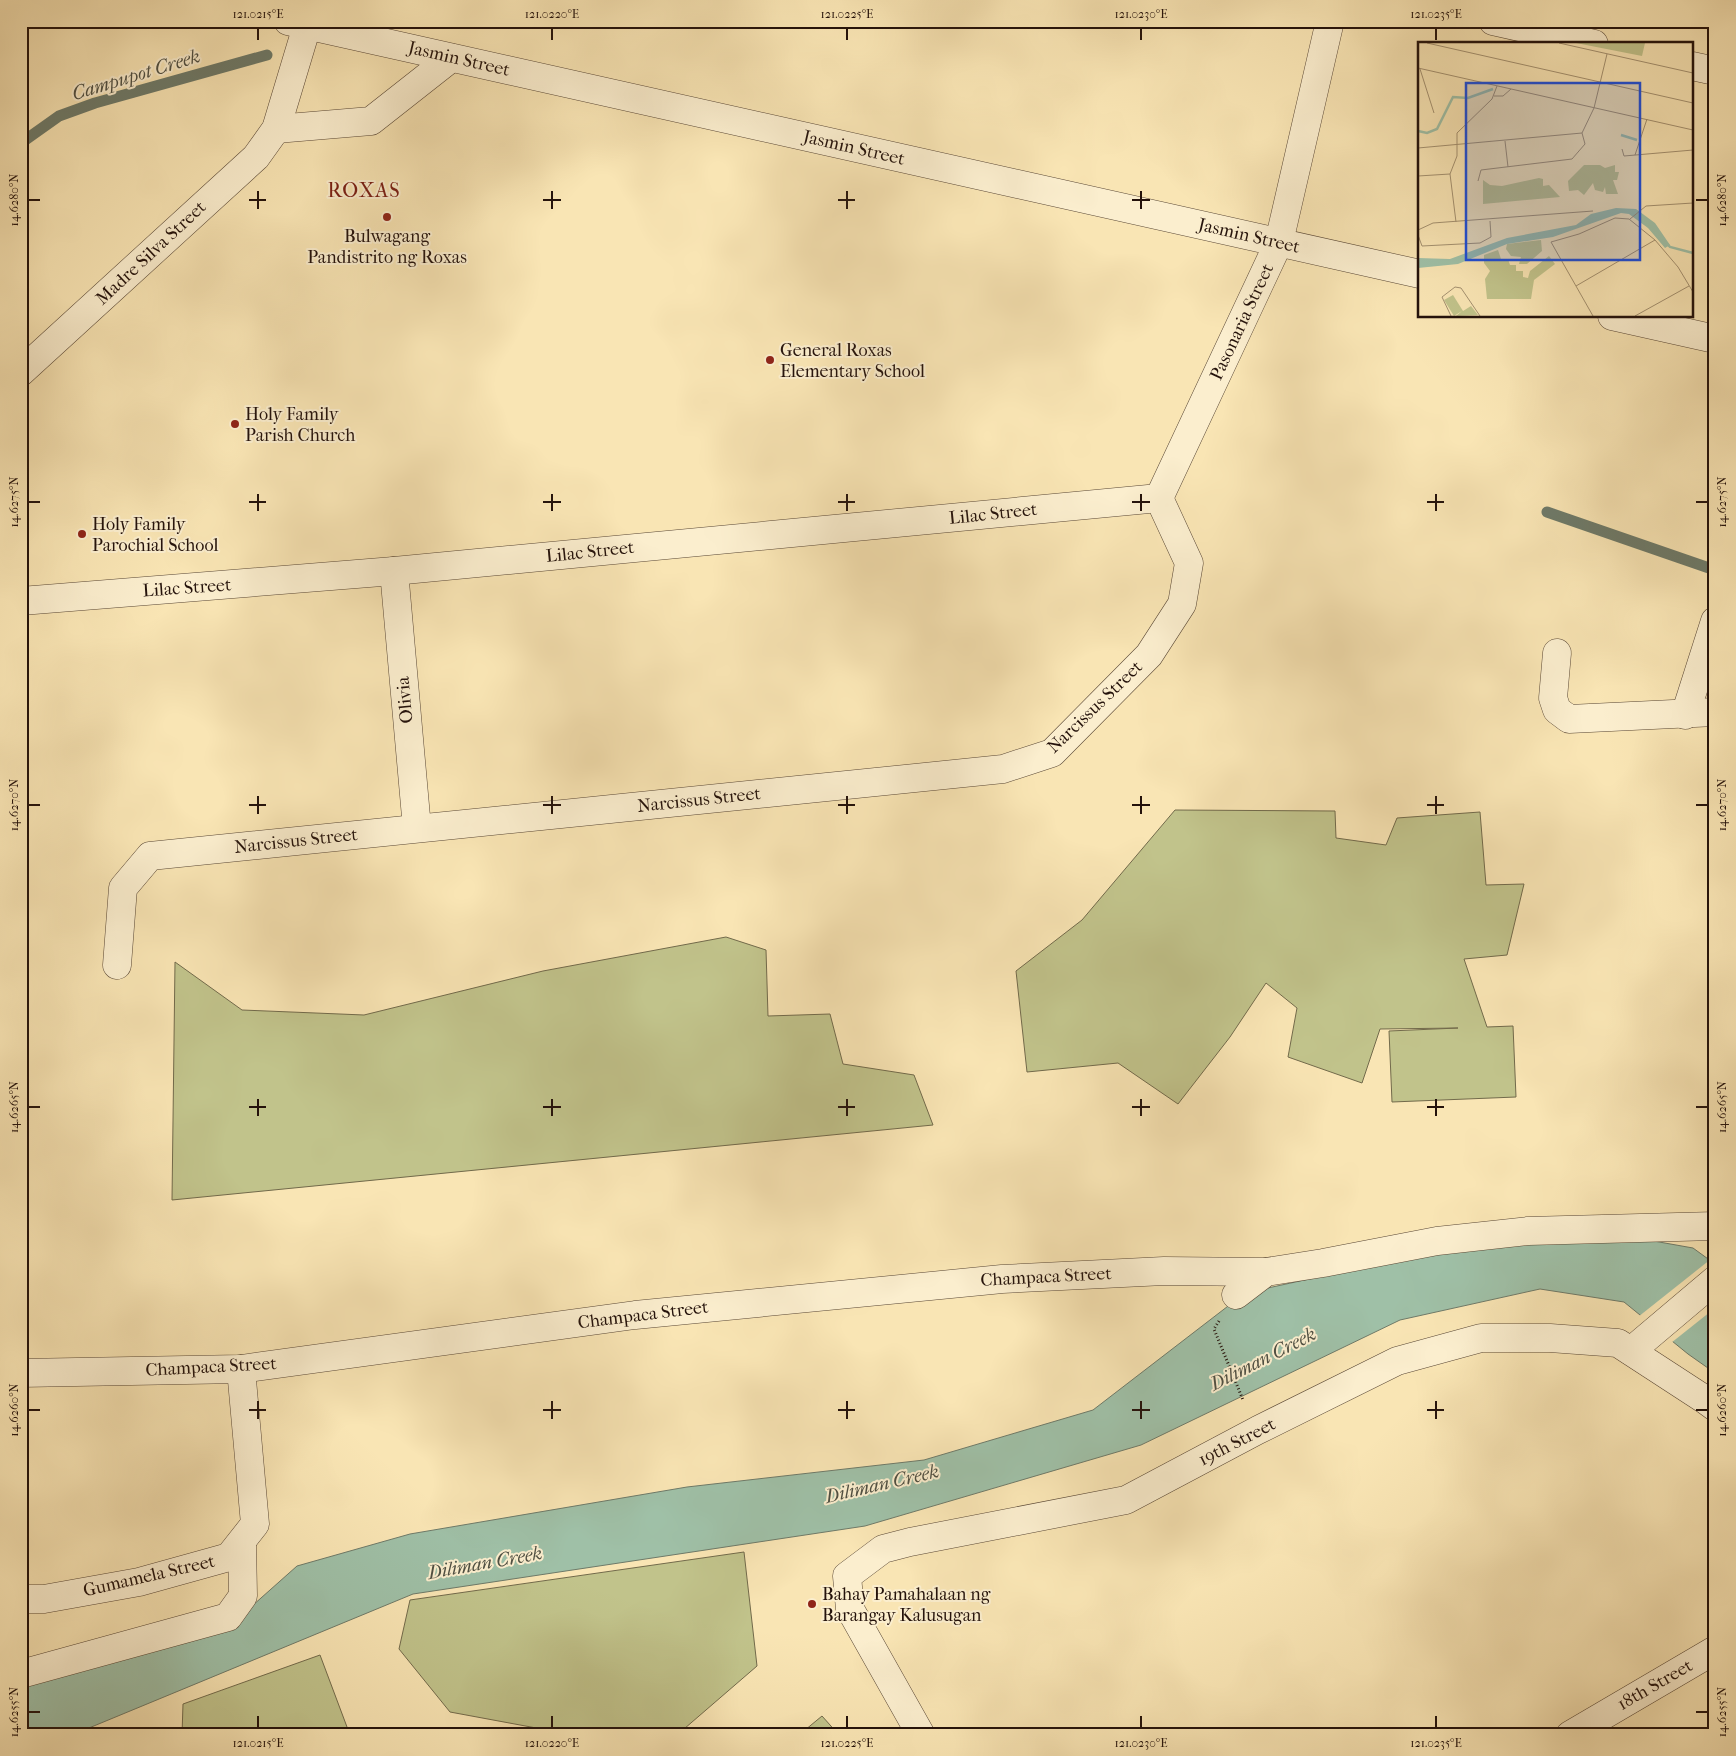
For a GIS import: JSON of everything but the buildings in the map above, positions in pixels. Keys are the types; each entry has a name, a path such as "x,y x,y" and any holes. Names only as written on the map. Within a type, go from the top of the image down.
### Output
{"street":[{"name":"Pasonaria Street","path":"1159,498 1279,242 1330,21"},
{"path":"1493,21 1585,42"},
{"name":"Jasmin Street","path":"298,24 1418,274"},
{"name":"Madre Silva Street","path":"21,372 256,157 276,129 298,24"},
{"path":"276,129 371,121 451,58"},
{"path":"1694,66 1715,70"},
{"path":"1621,318 1715,339"},
{"name":"Lilac Street","path":"21,601 394,571 1159,498"},
{"name":"Narcissus Street","path":"117,965 123,888 150,856 1003,769 1052,754 1149,656 1182,604 1189,563 1159,498"},
{"name":"Olivia","path":"394,571 417,828"},
{"path":"1685,715 1715,621"},
{"path":"1557,653 1553,698 1557,710 1569,719 1685,715 1715,712"},
{"name":"Champaca Street","path":"21,1373 241,1369 634,1315 1002,1278 1164,1271 1266,1272 1437,1241 1518,1232 1715,1226"},
{"path":"1236,1296 1266,1272"},
{"path":"1637,1345 1715,1280"},
{"name":"19th Street","path":"922,1735 850,1609 847,1576 882,1549 1126,1500 1258,1430 1397,1361 1481,1338 1550,1338 1606,1341 1637,1345 1715,1408"},
{"name":"Gumamela Street","path":"21,1599 44,1598 139,1582 229,1557 255,1524 241,1369"},
{"path":"21,1674 228,1617 244,1596 242,1542"},
{"name":"18th Street","path":"1570,1735 1715,1650"}],"path":[{"path":"1214,1329 1244,1401"}],"shaded area":[{"path":"1175,810 1335,811 1336,838 1386,845 1397,818 1480,812 1486,885 1524,884 1507,955 1464,959 1487,1027 1513,1026 1516,1097 1392,1102 1389,1031 1458,1028 1380,1029 1362,1083 1288,1057 1297,1008 1266,983 1230,1037 1178,1104 1118,1063 1027,1072 1016,971 1082,920"},
{"path":"726,937 766,950 768,1016 830,1014 843,1064 914,1075 933,1125 172,1200 175,962 242,1010 364,1015 543,971"},
{"path":"744,1552 757,1666 677,1735 546,1735 547,1730 450,1712 399,1649 410,1600"},
{"path":"320,1655 350,1735 182,1735 183,1704"},
{"path":"822,1716 839,1735 799,1735"}],"water":[{"name":"Diliman Creek","path":"1631,1237 1693,1248 1715,1264 1715,1373 1688,1354 1624,1302 1540,1289 1400,1320 1141,1445 865,1526 413,1594 72,1735 21,1735 21,1681 234,1622 297,1566 410,1534 687,1487 924,1460 1093,1410 1245,1293 1497,1238"}],"pier":[{"path":"1711,1259 1715,1261 1715,1308 1671,1343 1638,1317"}],"waterway":[{"name":"Campupot Creek","path":"21,143 59,116 95,103 267,55"},
{"path":"1547,512 1709,568"}],"place":[{"name":"Bulwagang Pandistrito ng Roxas","path":"387,217"},
{"name":"General Roxas Elementary School","path":"770,360"},
{"name":"Holy Family Parish Church","path":"235,424"},
{"name":"Holy Family Parochial School","path":"82,534"},
{"name":"Bahay Pamahalaan ng Barangay Kalusugan","path":"812,1604"}],"district":[{"name":"ROXAS","path":"364,190"}]}
